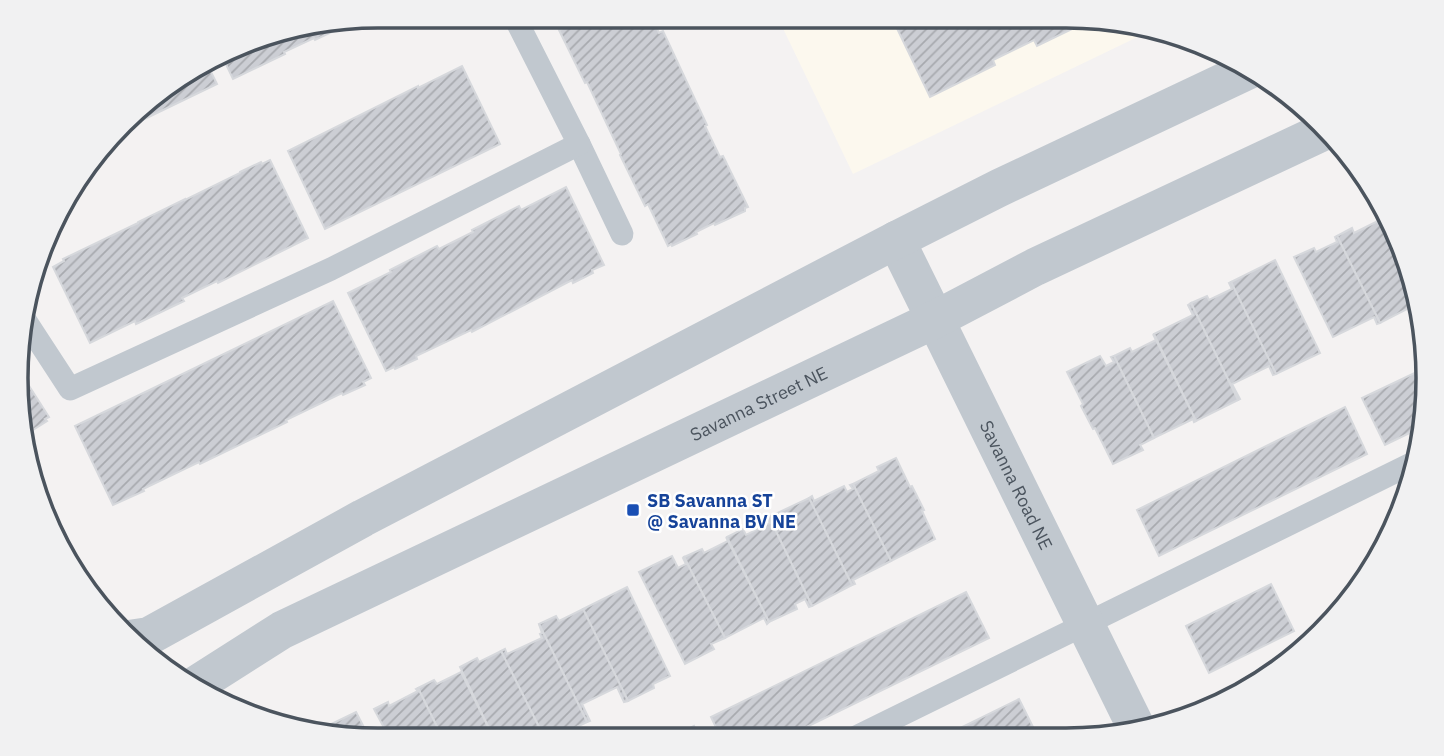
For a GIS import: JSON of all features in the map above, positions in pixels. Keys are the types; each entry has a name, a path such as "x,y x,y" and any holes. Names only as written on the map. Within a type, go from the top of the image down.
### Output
{"street":[{"path":"143,637 149,636 363,518 896,240 999,188 1240,74"},
{"name":"Savanna Street NE","path":"203,681 282,631 936,319 1035,267 1316,134"},
{"name":"Savanna Road NE","path":"896,240 1133,721"}],"lane":[{"path":"520,28 622,234"},
{"path":"31,331 69,388 331,269 579,144"},
{"path":"875,728 1404,467"}],"shaded area":[{"path":"783,28 1066,28 1112,31 1139,36 853,174"}],"building":[{"path":"657,28 659,33 663,31 707,125 705,126 748,207 745,211 668,246 620,155 587,82 585,83 559,30"},
{"path":"897,28 1072,28 1037,46 1034,40 993,60 995,65 930,97"},
{"path":"334,31 284,52 285,54 233,79 225,63 287,40"},
{"path":"462,66 500,144 325,229 288,151"},
{"path":"210,71 217,84 142,120 165,100"},
{"path":"270,160 308,238 182,298 184,301 90,343 53,267 64,261 63,259 138,222"},
{"path":"566,187 604,265 592,270 593,273 573,283 572,280 472,332 471,330 416,356 417,359 386,371 348,293 437,246 439,249 473,232 472,230 519,206 521,210"},
{"path":"1375,215 1384,232 1397,265 1409,308 1380,323 1337,236 1352,228 1354,233 1378,221"},
{"path":"1337,236 1380,323 1377,324 1374,317 1333,337 1294,257 1314,248 1316,252 1337,242"},
{"path":"1275,260 1320,353 1276,374 1231,282"},
{"path":"1231,282 1276,374 1273,375 1269,366 1232,384 1240,399 1238,400 1191,303 1207,296 1209,300 1232,289 1229,283"},
{"path":"333,301 371,378 363,382 365,385 343,395 342,393 113,505 75,426"},
{"path":"1191,303 1238,400 1196,421 1154,334 1193,315 1188,305"},
{"path":"1156,340 1196,421 1193,419 1154,438 1114,356 1130,348 1132,352"},
{"path":"1100,356 1106,366 1114,362 1111,357 1114,356 1154,438 1140,445 1143,450 1113,464 1081,406 1083,404 1067,372"},
{"path":"1416,372 1412,432 1385,445 1362,398"},
{"path":"28,385 49,417 45,419 47,421 32,430"},
{"path":"1345,407 1367,454 1159,556 1137,510"},
{"path":"896,458 924,510 922,511 935,539 891,561 853,484 879,471 877,467"},
{"path":"853,484 891,561 853,580 855,584 852,585 809,498 812,496 814,501 844,486 847,492 853,489 850,485"},
{"path":"809,498 852,585 812,606 769,517"},
{"path":"769,517 812,606 809,607 805,599 795,604 797,609 769,622 727,537 743,529 746,535 770,523"},
{"path":"726,537 769,622 767,624 764,618 725,638 684,557 702,549 704,553 728,541"},
{"path":"672,556 678,568 686,564 684,557 725,638 711,644 714,649 685,664 639,572"},
{"path":"1271,584 1294,631 1209,673 1186,626"},
{"path":"627,587 670,676 653,684 654,688 628,701 583,609"},
{"path":"966,592 989,638 804,728 716,728 711,717"},
{"path":"583,609 628,701 624,702 617,687 582,704 590,721 587,722 539,624 556,616 559,621"},
{"path":"539,624 587,722 575,728 540,728 501,651 505,649 507,654 542,638"},
{"path":"501,651 540,728 489,728 460,667 477,658 479,662"},
{"path":"461,672 489,728 438,728 418,688 434,680 437,684"},
{"path":"418,688 438,728 384,728 374,709 388,702 389,706 418,691"},
{"path":"1019,699 1034,728 960,728"},
{"path":"356,712 364,727 355,727 330,725"}],"place":[{"name":"SB Savanna ST @ Savanna BV NE","path":"633,510"}]}
